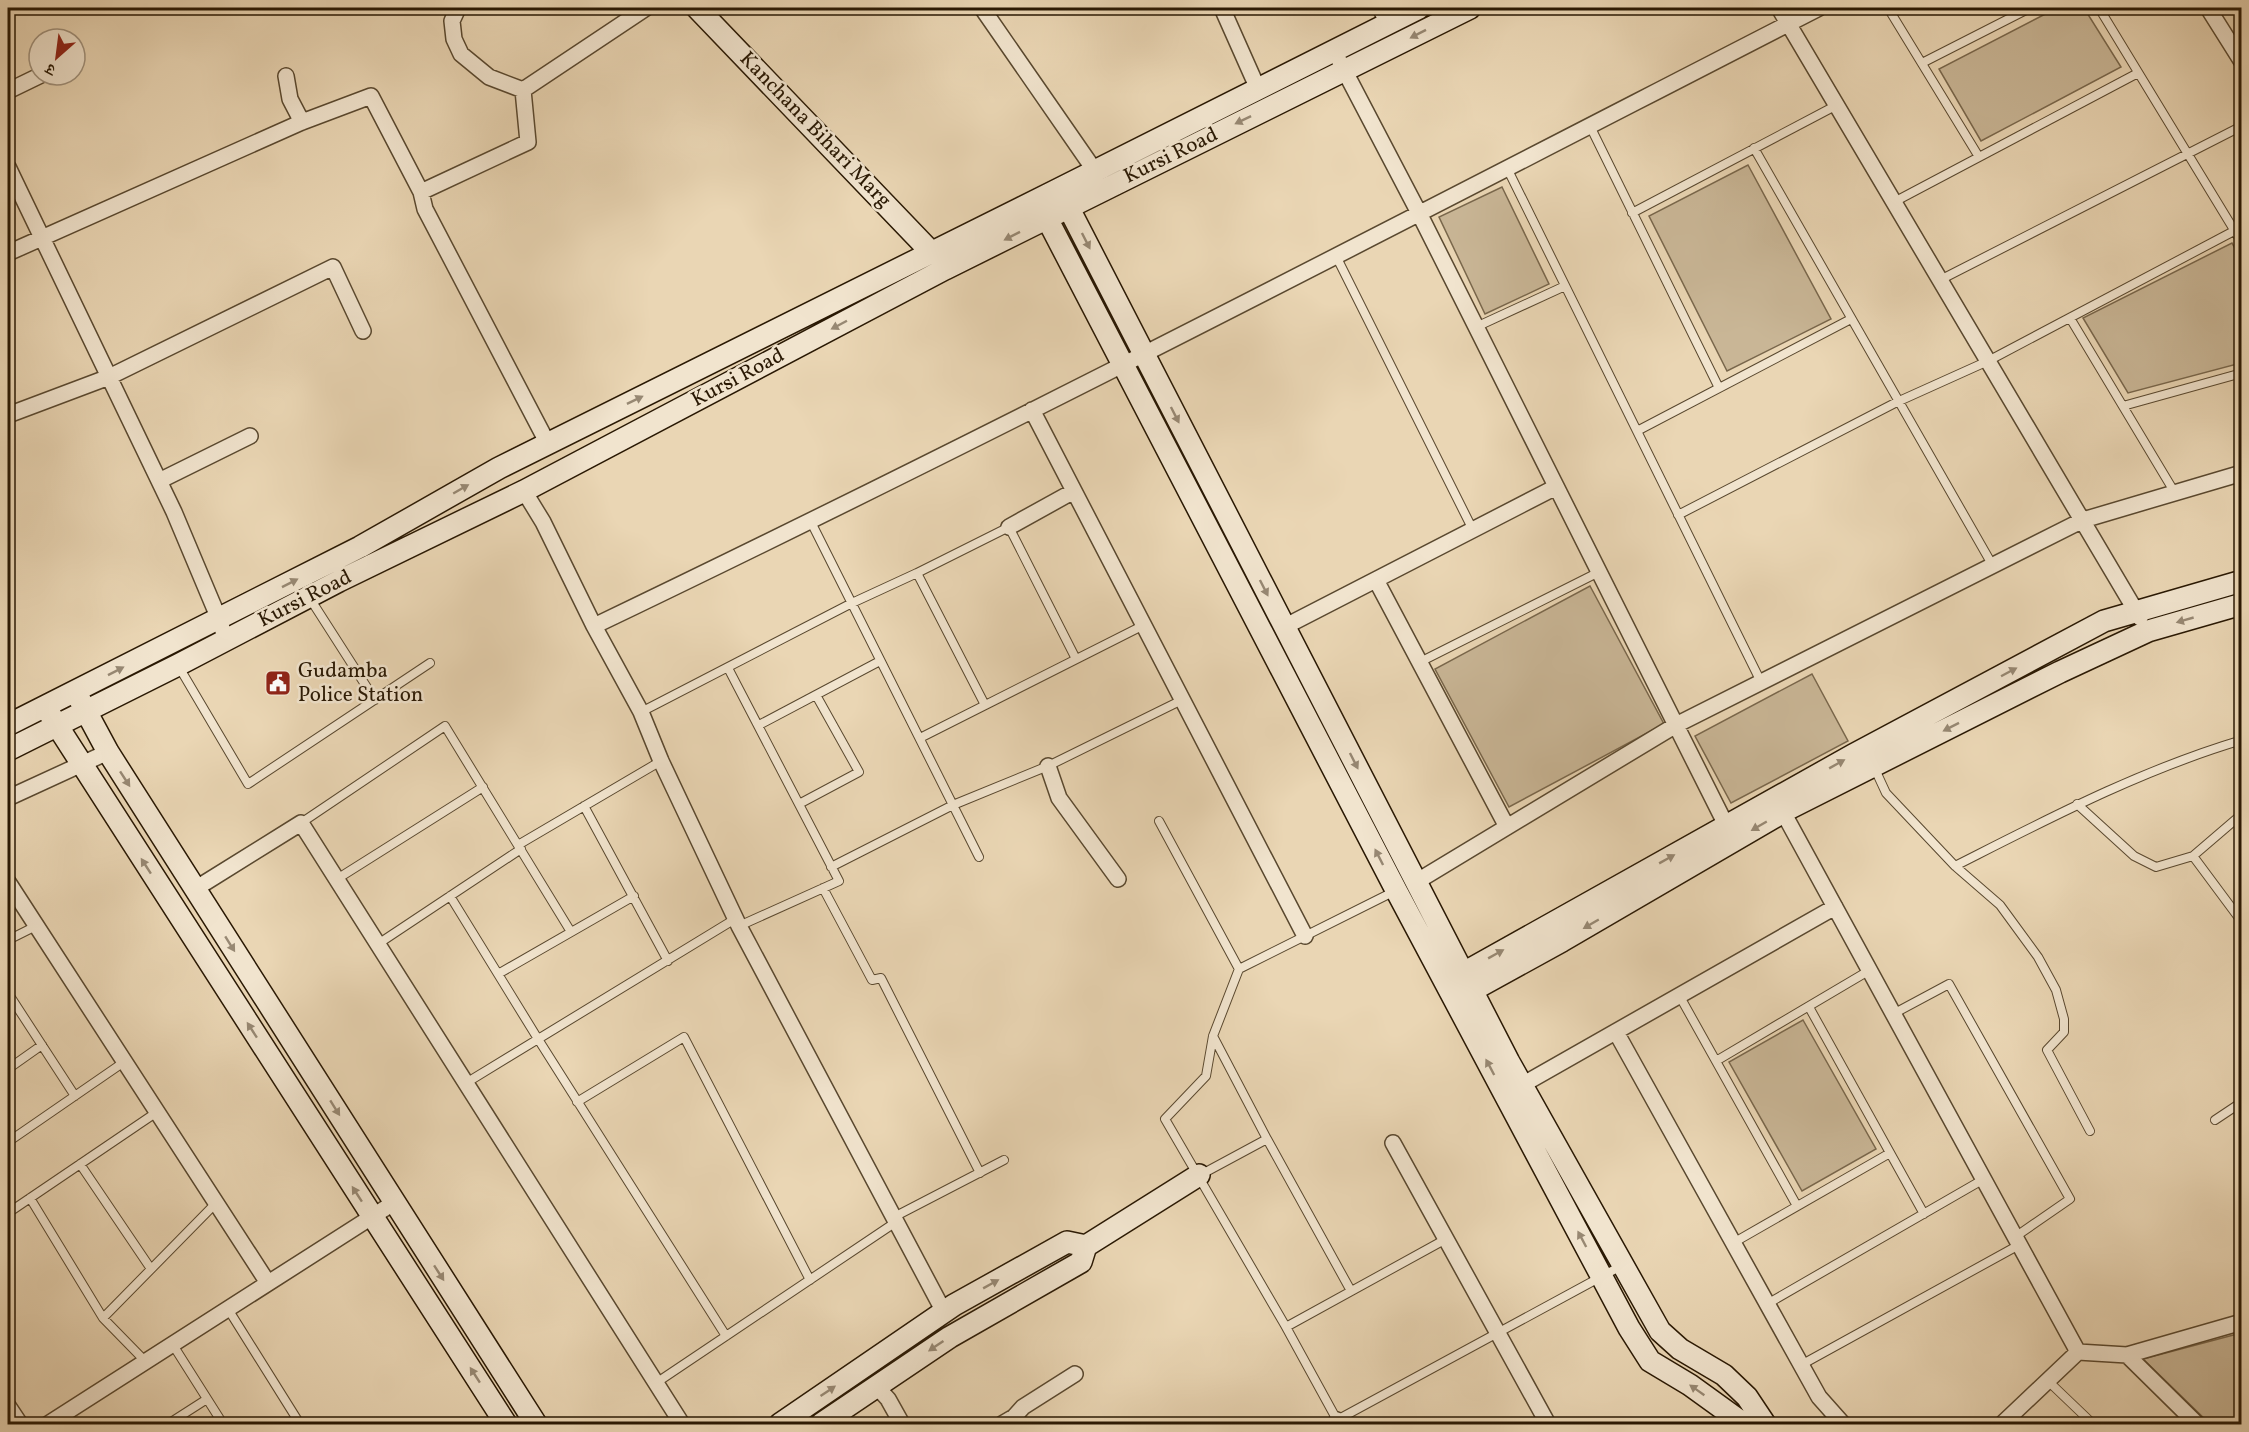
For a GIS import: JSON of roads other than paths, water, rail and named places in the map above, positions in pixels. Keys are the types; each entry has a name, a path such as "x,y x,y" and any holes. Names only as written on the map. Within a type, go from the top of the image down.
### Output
{"street":[{"path":"458,8 452,21 454,39 461,54 489,77 523,90"},
{"path":"523,90 646,8"},
{"name":"Kanchana Bihari Marg","path":"697,8 932,252"},
{"path":"982,8 1095,171"},
{"path":"1222,8 1258,89"},
{"name":"Kursi Road","path":"1064,198 1095,171 1334,51 1384,15 1419,8"},
{"name":"Kursi Road","path":"8,750 178,665 308,596 524,491 1042,209 1344,70 1470,8"},
{"path":"1779,8 2148,631"},
{"path":"594,626 811,522 1819,8"},
{"path":"2208,8 2241,62"},
{"path":"1334,51 1419,213 1730,833"},
{"path":"286,76 290,99 302,122"},
{"path":"8,91 27,82"},
{"path":"421,192 528,142 523,90"},
{"path":"8,253 302,122 371,96 421,192 425,209 548,444"},
{"path":"8,166 159,481 226,640"},
{"path":"1064,198 1416,882 1459,987 1629,1328 1650,1361 1689,1385 1744,1425"},
{"path":"1042,209 1396,890 1522,1085 1660,1331 1680,1349 1724,1375 1747,1397 1765,1425"},
{"name":"Kursi Road","path":"8,725 360,547 499,468 932,252 1042,209"},
{"path":"8,416 109,378 333,267 363,331"},
{"path":"1032,410 1305,936"},
{"path":"159,481 250,436"},
{"path":"1416,882 1676,725 2083,520 2241,473"},
{"path":"1284,627 1556,487"},
{"path":"524,491 543,522 594,626 641,712 661,761 737,922 944,1312"},
{"path":"1009,527 1074,491"},
{"path":"1376,580 1507,827"},
{"path":"1459,987 1730,833 1853,755 2104,621 2241,581"},
{"path":"1730,833 1783,812 2060,672 2148,631 2241,604"},
{"path":"75,692 108,752 536,1425"},
{"path":"45,706 80,765 372,1217 497,1421"},
{"path":"8,798 108,752"},
{"path":"1048,766 1059,798 1118,879"},
{"path":"1783,812 2078,1352"},
{"path":"195,889 301,822 682,1425"},
{"path":"8,882 268,1284"},
{"path":"1522,1085 1835,907"},
{"path":"1616,1032 1819,1397 1843,1425"},
{"path":"1393,1143 1548,1425"},
{"path":"822,1425 950,1337 1081,1262 1086,1246 1199,1175"},
{"path":"48,1425 395,1203"},
{"path":"780,1425 944,1312 1067,1242 1086,1246"},
{"path":"2002,1425 2078,1352 2127,1354 2241,1322"},
{"path":"2127,1354 2197,1425"},
{"path":"1012,1422 1023,1407 1075,1374"},
{"path":"877,1387 888,1400 902,1425"},
{"path":"8,1406 20,1425"}],"lane":[{"path":"1888,8 1979,157"},
{"path":"1922,63 2030,8"},
{"path":"2099,8 2241,243"},
{"path":"1894,202 2138,73"},
{"path":"1632,213 1837,105"},
{"path":"1590,126 1719,388"},
{"path":"1940,280 2241,126"},
{"path":"1754,148 1897,402 1993,566"},
{"path":"1507,168 1761,682"},
{"path":"1678,514 1897,402 1988,361 2234,231"},
{"path":"1336,256 1473,530"},
{"path":"1476,327 1565,286"},
{"path":"2070,318 2175,493"},
{"path":"1637,431 1851,319"},
{"path":"2123,406 2241,373"},
{"path":"811,522 979,857"},
{"path":"641,712 852,603 1009,527 1076,659"},
{"path":"1420,662 1599,572"},
{"path":"917,573 985,705"},
{"path":"308,596 375,700"},
{"path":"920,738 1144,625"},
{"path":"759,725 880,661"},
{"path":"178,665 248,784 429,663"},
{"path":"466,1083 737,922 839,881 728,668"},
{"path":"799,804 859,772 816,695"},
{"path":"831,867 953,805 1048,766 1182,700"},
{"path":"301,822 446,726 571,932"},
{"path":"1954,866 2077,804 2205,751 2241,740"},
{"path":"378,944 519,847 661,761"},
{"path":"1873,766 1886,793 1954,866 2000,905 2038,957 2056,990 2064,1019 2064,1032 2047,1050 2090,1131"},
{"path":"337,879 483,787"},
{"path":"2077,804 2134,856 2156,867 2193,856 2241,814"},
{"path":"584,806 668,961"},
{"path":"1159,821 1239,969"},
{"path":"2193,856 2241,922"},
{"path":"823,888 872,980 880,978 980,1173"},
{"path":"1396,890 1239,969 1213,1036 1206,1076 1165,1119 1286,1326 1339,1422 1623,1265"},
{"path":"450,896 726,1336"},
{"path":"498,974 634,896"},
{"path":"8,940 36,926"},
{"path":"1716,1061 1870,970"},
{"path":"1801,1365 2017,1241 2070,1199 1949,984 1893,1014"},
{"path":"8,993 75,1096"},
{"path":"1679,996 1797,1206"},
{"path":"1809,1007 1924,1214"},
{"path":"1213,1036 1351,1291"},
{"path":"578,1102 684,1037 810,1280"},
{"path":"8,1069 42,1046"},
{"path":"8,1142 124,1062"},
{"path":"2215,1119 2241,1102"},
{"path":"8,1213 158,1113"},
{"path":"1199,1175 1267,1139"},
{"path":"1733,1243 1890,1153"},
{"path":"656,1383 895,1220 1004,1160"},
{"path":"80,1164 151,1269"},
{"path":"1767,1304 1984,1179"},
{"path":"30,1198 104,1318 146,1362"},
{"path":"104,1318 216,1203"},
{"path":"1286,1326 1446,1239"},
{"path":"228,1309 300,1425"},
{"path":"173,1345 223,1425"},
{"path":"2047,1380 2093,1425"},
{"path":"168,1425 207,1399"}],"place":[{"name":"Gudamba Police Station","path":"278,683"}]}
